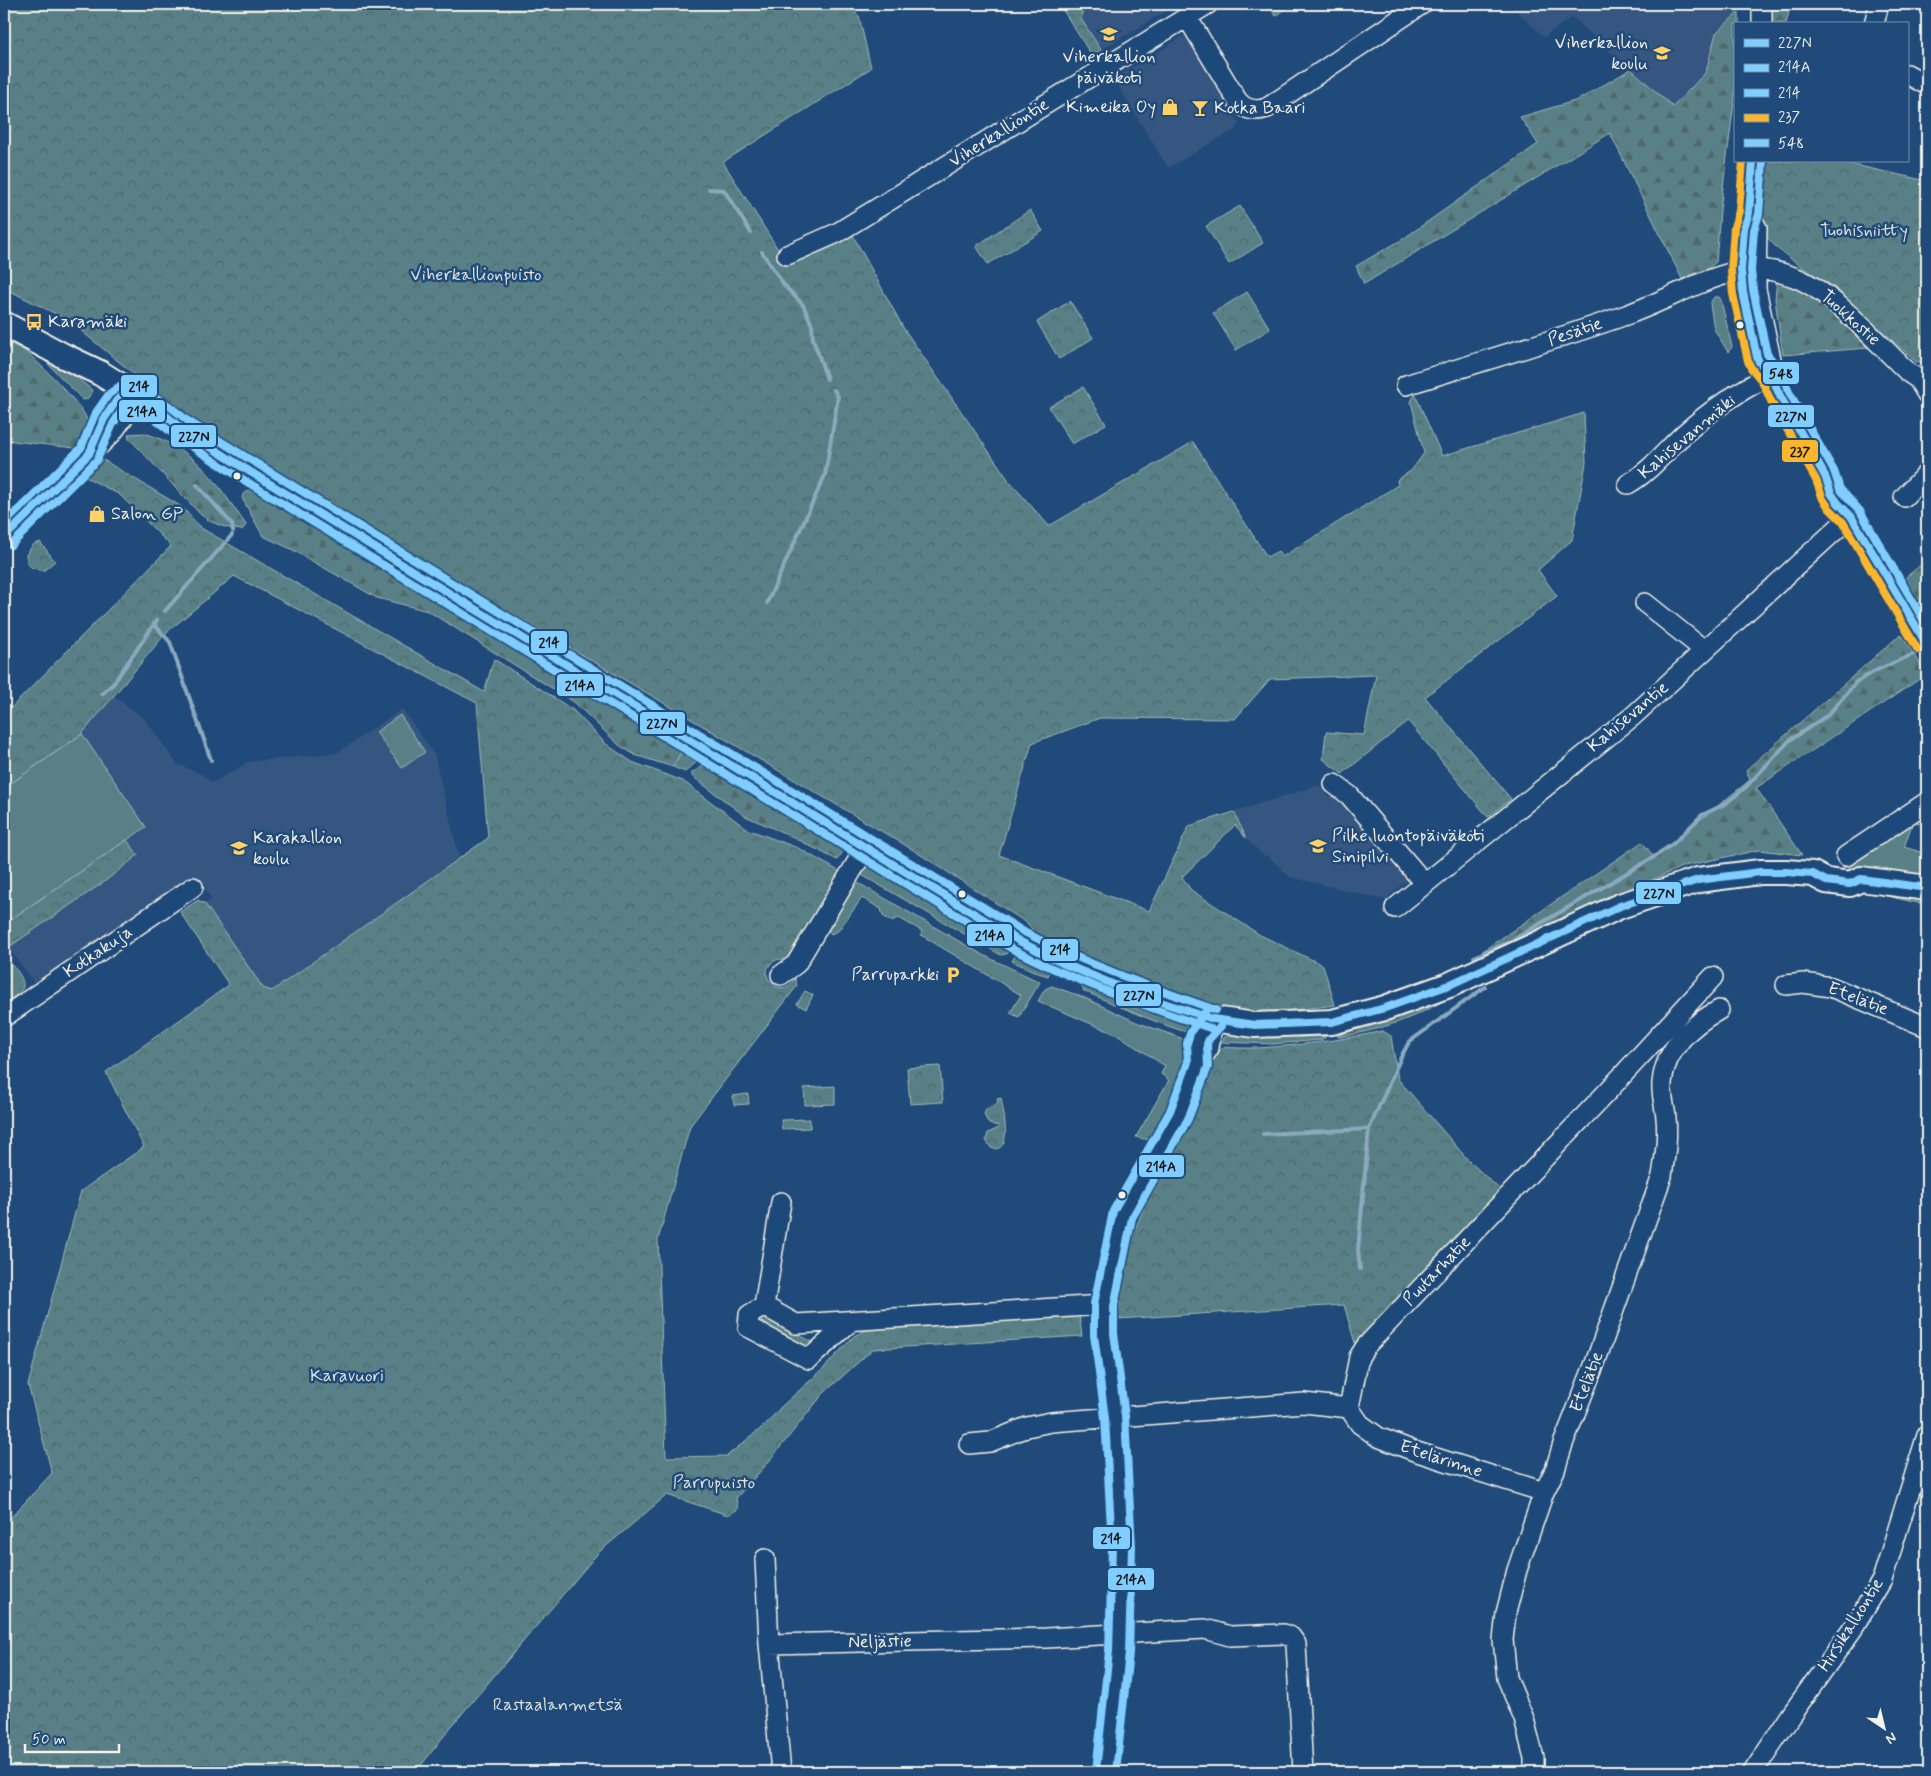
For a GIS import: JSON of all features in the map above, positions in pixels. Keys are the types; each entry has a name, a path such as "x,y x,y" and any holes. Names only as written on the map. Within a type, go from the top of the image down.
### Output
{"main road":[{"path":"4,324 64,356 98,388 125,400 156,422 182,429 1020,941 1062,963 1136,994 1213,1019 1283,1025 1332,1022 1358,1016 1449,985 1620,906 1666,889 1698,880 1760,872 1813,874 1827,869 1851,872 1861,879 1927,888"}],"street":[{"name":"Viherkalliontie","path":"787,255 837,233 1208,4"},
{"path":"1187,17 1241,106 1250,110 1259,110 1267,108 1422,4"},
{"path":"1762,4 1762,22"},
{"path":"1875,22 1880,4"},
{"path":"1908,75 1927,86"},
{"path":"1753,162 1749,213 1744,228 1748,270 1743,292 1758,362 1771,376 1780,396 1825,476 1836,483 1845,497 1851,516 1927,646"},
{"name":"Tuokkostie","path":"1748,270 1771,270 1792,276 1824,293 1924,383"},
{"name":"Pesätie","path":"1406,386 1568,335 1628,314 1721,276 1748,270"},
{"name":"Kahisevanmäki","path":"1628,484 1642,476 1685,433 1725,402 1771,376"},
{"path":"4,538 112,433 125,400"},
{"path":"1904,497 1927,473"},
{"name":"Kahisevantie","path":"1395,908 1633,716 1851,516"},
{"path":"1645,604 1704,650"},
{"path":"1334,784 1349,795 1424,884"},
{"path":"1846,856 1927,802"},
{"path":"781,975 796,964 866,848"},
{"name":"Kotkakuja","path":"4,1017 193,887"},
{"name":"Puutarhatie","path":"1349,1408 1359,1357 1366,1346 1607,1092 1713,976"},
{"name":"Etelätie","path":"1786,985 1803,982 1831,986 1927,1027"},
{"name":"Etelätie","path":"1534,1772 1534,1758 1524,1720 1507,1678 1503,1640 1506,1613 1517,1570 1544,1492 1555,1470 1662,1176 1666,1153 1667,1128 1662,1083 1668,1061 1685,1033 1719,1010"},
{"path":"1106,1772 1120,1634 1121,1506 1114,1417 1104,1334 1104,1305 1122,1215 1130,1197 1179,1115 1198,1064 1197,1044 1200,1034 1213,1019"},
{"path":"781,1202 764,1306 749,1315 748,1327 809,1359 851,1321"},
{"path":"764,1306 796,1324 1104,1305"},
{"path":"969,1444 990,1442 1037,1424 1304,1403 1349,1408"},
{"name":"Etelärinne","path":"1349,1408 1360,1424 1378,1437 1414,1451 1544,1492"},
{"name":"Hirsikalliontie","path":"1753,1772 1854,1627 1882,1580 1927,1435"},
{"path":"765,1559 769,1644 780,1772"},
{"name":"Neljästie","path":"769,1644 981,1640 1205,1629 1230,1636 1283,1634 1291,1637 1296,1644 1304,1772"}],"shaded area":[{"name":"Viherkallion päiväkoti","path":"1081,4 1178,4 1101,50 1081,19 1083,7"},
{"name":"Viherkallion koulu","path":"1509,4 1738,4 1739,12 1716,33 1706,72 1673,108 1572,17 1544,37"},
{"path":"1185,35 1239,123 1236,129 1168,168 1114,79"},
{"name":"Karakallion koulu","path":"114,696 145,719 177,764 201,774 212,783 248,762 337,753 402,709 434,754 459,857 272,991 263,989 205,904 212,899 197,878 37,987 9,948 4,949 4,788 82,734"},
{"name":"Pilke luontopäiväkoti Sinipilvi","path":"1319,785 1326,794 1343,803 1354,813 1408,879 1385,900 1290,877 1267,855 1265,857 1246,838 1234,812"}],"green space":[{"name":"Viherkallionpuisto","path":"4,4 846,4 859,16 871,68 723,162 779,251 850,230 904,329 1010,482 1049,526 1193,442 1267,557 1278,551 1282,557 1398,485 1397,480 1412,470 1424,453 1411,402 1415,394 1442,456 1584,413 1586,463 1572,540 1538,570 1557,596 1425,697 1511,799 1488,817 1408,721 1342,774 1323,759 1326,732 1364,735 1376,675 1270,679 1235,719 1100,718 1032,743 999,855 1149,911 1189,826 1234,812 1246,838 1235,825 1182,877 1191,890 1260,935 1323,965 1335,1005 1252,1015 1177,996 1084,964 1029,933 1032,929 1027,923 910,848 409,553 190,420 68,320 4,288"},
{"path":"1059,4 1081,4 1083,7 1081,19 1101,50 1092,56"},
{"path":"1267,4 1293,4 1276,16"},
{"path":"1770,4 1791,4 1786,22 1772,22"},
{"path":"1739,12 1739,22 1734,22 1734,103 1720,210 1716,262 1709,268 1682,279 1610,133 1364,284 1356,266 1403,239 1538,144 1520,117 1578,100 1631,69 1673,107 1706,72 1716,33"},
{"name":"Tuohisniitty","path":"1764,162 1841,162 1927,181 1927,361 1916,362 1834,287 1778,249 1762,232"},
{"path":"1240,206 1263,243 1229,264 1206,226"},
{"path":"1030,210 1043,231 988,264 976,246"},
{"path":"1777,279 1810,292 1829,306 1868,348 1783,355 1775,299"},
{"path":"1247,292 1270,329 1236,350 1213,313"},
{"path":"1714,297 1719,297 1721,300 1732,347 1728,352 1714,329 1710,304"},
{"path":"1070,301 1093,338 1059,359 1037,322"},
{"path":"4,341 23,350 31,357 59,384 84,413 87,420 86,431 75,448 4,440"},
{"path":"41,354 67,369 93,391 87,399 83,400 47,363"},
{"path":"1083,387 1106,424 1072,444 1049,407"},
{"path":"144,433 178,448 204,469 215,481 246,525 242,530 220,526 201,515 129,438 128,434"},
{"name":"Karavuori","path":"100,458 182,507 201,528 484,692 494,659 573,710 606,744 632,762 683,781 747,829 798,848 844,874 789,961 777,960 768,967 767,973 772,984 784,987 790,985 795,978 797,986 690,1126 658,1240 666,1457 727,1456 765,1425 854,1336 868,1329 1079,1314 1082,1336 873,1349 823,1394 766,1465 736,1498 738,1509 728,1515 667,1495 598,1553 450,1728 416,1772 184,1772 178,1765 171,1772 4,1772 4,1525 52,1473 28,1385 81,1191 144,1147 106,1072 229,985 180,912 198,900 205,904 263,988 272,991 488,838 477,703 234,576 166,633 82,734 4,788 4,715 171,546 120,495 82,475"},
{"path":"253,488 275,494 683,748 673,767 635,755 619,745 574,702 428,611 377,598 291,549 263,536 242,498 243,494"},
{"path":"40,542 55,561 43,571 31,567 27,563 26,555 33,545"},
{"path":"1927,560 1927,628 1900,582"},
{"path":"1901,634 1927,674 1756,788 1802,855 1759,850 1684,866 1474,957 1642,842 1654,857 1750,780 1746,770"},
{"path":"400,715 425,752 402,768 376,732"},
{"path":"82,734 146,827 4,924 4,788"},
{"path":"683,748 700,759 685,772 673,767"},
{"path":"707,763 847,846 837,860 789,835 745,816 692,776 692,773"},
{"path":"1927,806 1927,814 1923,825 1913,821 1904,847 1927,854 1927,879 1842,867 1848,859"},
{"path":"127,840 138,855 104,882 4,949 4,924"},
{"path":"872,862 1011,949 1006,954 1001,955 860,874 862,866"},
{"path":"853,880 983,955 1040,982 1019,1017 1010,1013 1021,995 921,935 922,931 899,918 891,921 883,916 881,909 862,898 838,931 831,934 827,927"},
{"path":"1860,890 1927,898 1927,905"},
{"path":"1017,953 1050,970 1048,976 1012,961"},
{"path":"4,962 11,965 20,975 23,987 20,992 4,1003"},
{"path":"1081,985 1180,1018 1190,1032 1162,1024 1123,1008 1084,991"},
{"path":"1469,985 1408,1019 1376,1029 1340,1037 1337,1036"},
{"path":"1052,986 1085,998 1136,1022 1181,1038 1187,1045 1182,1071 1174,1095 1149,1140 1136,1137 1169,1080 1161,1074 1165,1066 1120,1036 1038,1001 1045,989"},
{"path":"805,991 813,995 806,1009 797,1004"},
{"path":"1383,1031 1391,1036 1398,1079 1469,1161 1507,1196 1359,1357 1344,1305 1118,1319 1128,1246 1148,1198 1198,1098 1211,1062 1223,1047 1253,1048 1297,1045"},
{"path":"1234,1033 1326,1037 1320,1040 1274,1044 1220,1042 1225,1037"},
{"path":"940,1066 943,1102 910,1104 907,1068"},
{"path":"835,1086 835,1104 805,1105 804,1088"},
{"path":"748,1094 749,1104 734,1105 733,1096"},
{"path":"1001,1098 1005,1121 1005,1138 1003,1145 998,1148 991,1148 986,1140 988,1133 999,1126 989,1124 984,1115 986,1109 998,1103 997,1099"},
{"path":"810,1119 810,1128 782,1129 781,1120"},
{"path":"759,1316 811,1341 812,1346 810,1349 756,1323"}],"waterway":[{"path":"709,189 724,190 751,233"},
{"path":"762,252 784,285 803,305 812,325 813,339 827,379"},
{"path":"767,603 825,475 838,397 834,390"},
{"path":"197,485 232,524 233,531"},
{"path":"165,611 232,535"},
{"path":"102,694 113,684 157,620"},
{"path":"154,624 170,642 211,760"},
{"path":"1474,957 1511,941 1654,857 1674,843 1702,815 1725,804 1746,787 1790,740 1828,715 1856,682 1879,669 1914,654"},
{"path":"1360,1269 1358,1250 1369,1129 1409,1042 1485,987"},
{"path":"1263,1134 1369,1129"}],"transit line":[{"name":"237","path":"1743,162 1739,211 1734,227 1731,270 1733,294 1748,361 1751,368 1762,381 1771,401 1816,480 1823,499 1843,522 1918,650"},
{"name":"227N","path":"1753,162 1749,213 1744,228 1741,270 1743,292 1757,357 1771,375 1780,396 1825,476 1831,493 1851,516 1927,645"},
{"name":"548","path":"1763,162 1759,214 1754,230 1751,270 1753,290 1767,354 1780,370 1789,392 1834,471 1840,489 1860,511 1927,626"},
{"name":"214","path":"4,524 81,448 95,414 109,394 127,381 134,383 168,405 188,421 249,459 1024,932 1095,965 1216,1010"},
{"name":"227N","path":"4,538 89,454 104,419 117,400 129,391 163,413 182,429 244,468 1019,941 1062,963 1136,994 1213,1019 1255,1025 1332,1022 1385,1008 1449,985 1620,906 1698,880 1760,872 1786,872 1813,874 1826,881 1850,884 1861,879 1927,888"},
{"name":"214A","path":"11,545 97,460 113,424 124,407 129,403 239,477 1014,950 1110,993 1210,1028"},
{"name":"214","path":"1096,1771 1109,1651 1112,1547 1105,1418 1094,1335 1094,1304 1113,1211 1170,1111 1188,1062 1187,1043 1191,1031 1205,1012"},
{"name":"214A","path":"1116,1772 1129,1653 1132,1547 1125,1416 1114,1333 1114,1306 1132,1218 1188,1119 1208,1067 1207,1044 1221,1026"}],"place":[{"name":"Viherkallion päiväkoti","path":"1109,34"},
{"name":"Viherkallion koulu","path":"1662,53"},
{"name":"Kimeika Oy","path":"1170,107"},
{"name":"Kotka Baari","path":"1200,108"},
{"name":"Karamäki","path":"34,322"},
{"name":"Salon GP","path":"97,514"},
{"name":"Pilke luontopäiväkoti Sinipilvi","path":"1318,846"},
{"name":"Karakallion koulu","path":"239,848"},
{"name":"Parruparkki","path":"953,975"}],"park label":[{"name":"Parrupuisto","path":"714,1483"},
{"name":"Rastaalanmetsä","path":"558,1705"}]}
